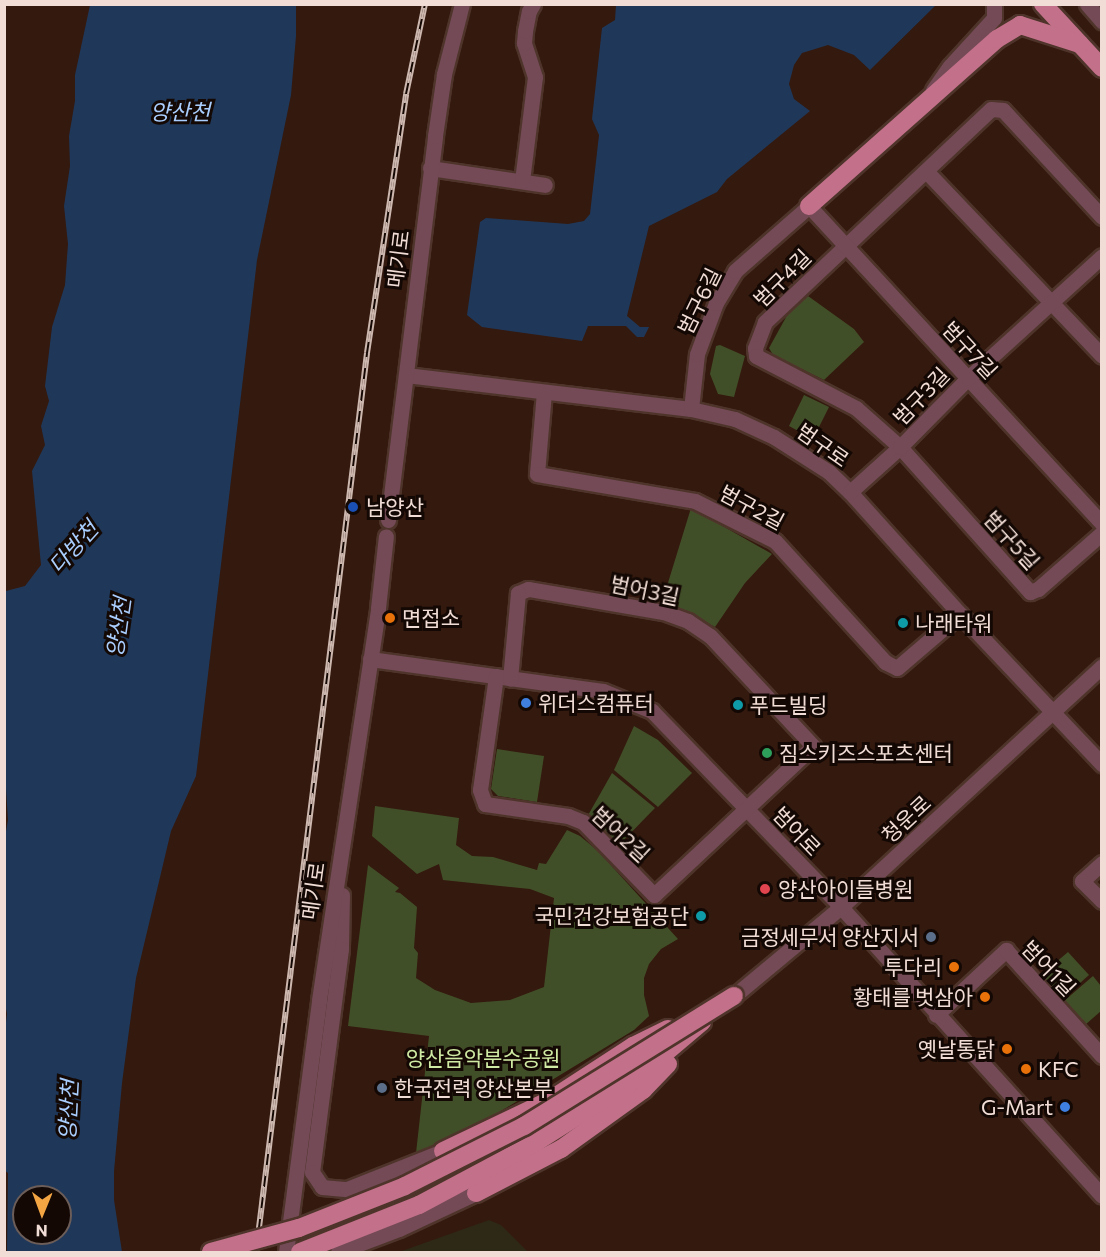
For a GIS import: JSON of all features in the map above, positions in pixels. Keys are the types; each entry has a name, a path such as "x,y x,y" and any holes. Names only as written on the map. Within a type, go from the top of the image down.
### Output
{"main road":[{"path":"1043,4 1101,68"},
{"path":"809,206 997,39 1020,25 1080,44"},
{"path":"443,1151 550,1100 633,1047 734,996"},
{"path":"476,1193 561,1149 643,1090 734,996"},
{"path":"211,1252 299,1228 405,1186 524,1126 734,996"},
{"path":"300,1252 419,1205 535,1143 631,1082 734,996"}],"street":[{"name":"메기로","path":"388,520 430,168 444,74 462,4"},
{"path":"522,181 535,77 525,43 525,31 529,11 534,4"},
{"path":"925,103 950,66 994,18 994,4"},
{"path":"1087,4 1101,21"},
{"name":"범구4길","path":"900,447 856,408 756,356 755,348 765,322 991,110 1003,111 1101,217"},
{"path":"430,168 545,185"},
{"path":"926,171 1101,356"},
{"name":"범구7길","path":"809,206 1101,523"},
{"name":"범구6길","path":"691,409 697,354 716,303 735,271 809,206"},
{"name":"범구3길","path":"850,492 900,447 968,378 1052,304 1101,256"},
{"name":"범구로","path":"406,375 691,409 735,419 774,436 829,472 850,492 960,614 1101,764"},
{"name":"범구2길","path":"544,392 537,474 695,501 776,541 885,662 897,668 960,614"},
{"name":"범구5길","path":"900,447 1030,592 1038,589 1101,533"},
{"name":"메기로","path":"286,1252 386,536"},
{"name":"범어3길","path":"503,677 519,593 528,590 663,612 688,621 710,636 813,746 746,808"},
{"name":"범어로","path":"370,659 603,691 652,711 841,907 1101,1196"},
{"name":"청운로","path":"734,996 841,907 1101,666"},
{"name":"범어2길","path":"503,677 480,790 485,804 568,816 584,822 654,895 746,808"},
{"path":"343,833 341,950 312,1172 322,1188 347,1189 443,1151"},
{"path":"1101,863 1082,881 1101,901"},
{"name":"범어1길","path":"936,1015 1006,951 1101,1056"},
{"path":"338,1252 399,1229 476,1193"}],"shaded area":[{"path":"489,1220 501,1225 528,1252 399,1252"}],"green space":[{"path":"808,296 854,329 864,342 824,380 773,355 769,348 790,310"},
{"path":"720,345 745,356 734,397 718,394 710,374 716,346"},
{"path":"804,395 829,407 813,439 789,426"},
{"path":"691,508 772,554 745,583 715,627 663,599"},
{"path":"634,726 658,740 692,773 658,807 614,770"},
{"path":"497,749 544,756 537,802 498,796 491,789"},
{"path":"612,773 655,808 617,847 587,817"},
{"name":"양산음악분수공원","path":"375,806 459,818 456,845 472,856 493,857 537,870 539,863 546,864 567,830 580,836 598,851 678,939 661,949 649,964 644,978 644,995 649,1016 634,1030 460,1136 416,1153 429,1036 348,1026 368,865 399,888 395,892 400,893 417,907 414,948 418,953 416,978 435,990 471,1003 510,1000 544,987 554,898 530,889 443,880 439,864 417,874 372,836"},
{"path":"1068,952 1089,975 1061,1000 1040,976"},
{"path":"1093,976 1101,986 1101,1011 1085,1025 1064,1001"}],"water":[{"name":"양산천","path":"90,5 296,5 291,95 257,260 196,776 171,831 136,978 122,1083 114,1171 114,1200 122,1252 7,1252 8,1173 4,1170 4,1039 7,1014 4,997 4,843 8,820 4,757 5,603 6,591 25,586 41,565 32,471 45,445 41,426 49,401 45,386 52,327 65,285 68,244 64,206 70,166 69,136 75,101 75,75"},
{"path":"616,5 936,5 870,70 854,55 828,45 802,53 794,65 789,84 794,99 810,111 727,179 717,192 649,226 627,316 640,327 649,327 644,337 637,337 626,326 588,326 582,341 482,327 467,315 480,222 486,218 568,224 584,221 590,214 599,135 592,119 602,28 615,20"}],"railway":[{"path":"256,1252 367,353 406,94 425,4"}],"place":[{"name":"남양산","path":"353,507"},
{"name":"면접소","path":"390,618"},
{"name":"나래타워","path":"903,623"},
{"name":"위더스컴퓨터","path":"526,703"},
{"name":"푸드빌딩","path":"738,705"},
{"name":"짐스키즈스포츠센터","path":"767,753"},
{"name":"양산아이들병원","path":"765,889"},
{"name":"국민건강보험공단","path":"701,916"},
{"name":"금정세무서 양산지서","path":"931,937"},
{"name":"투다리","path":"954,967"},
{"name":"황태를 벗삼아","path":"985,997"},
{"name":"옛날통닭","path":"1007,1049"},
{"name":"KFC","path":"1026,1069"},
{"name":"한국전력 양산본부","path":"382,1088"},
{"name":"G-Mart","path":"1065,1107"}],"water label":[{"name":"다방천","path":"73,547"}]}
